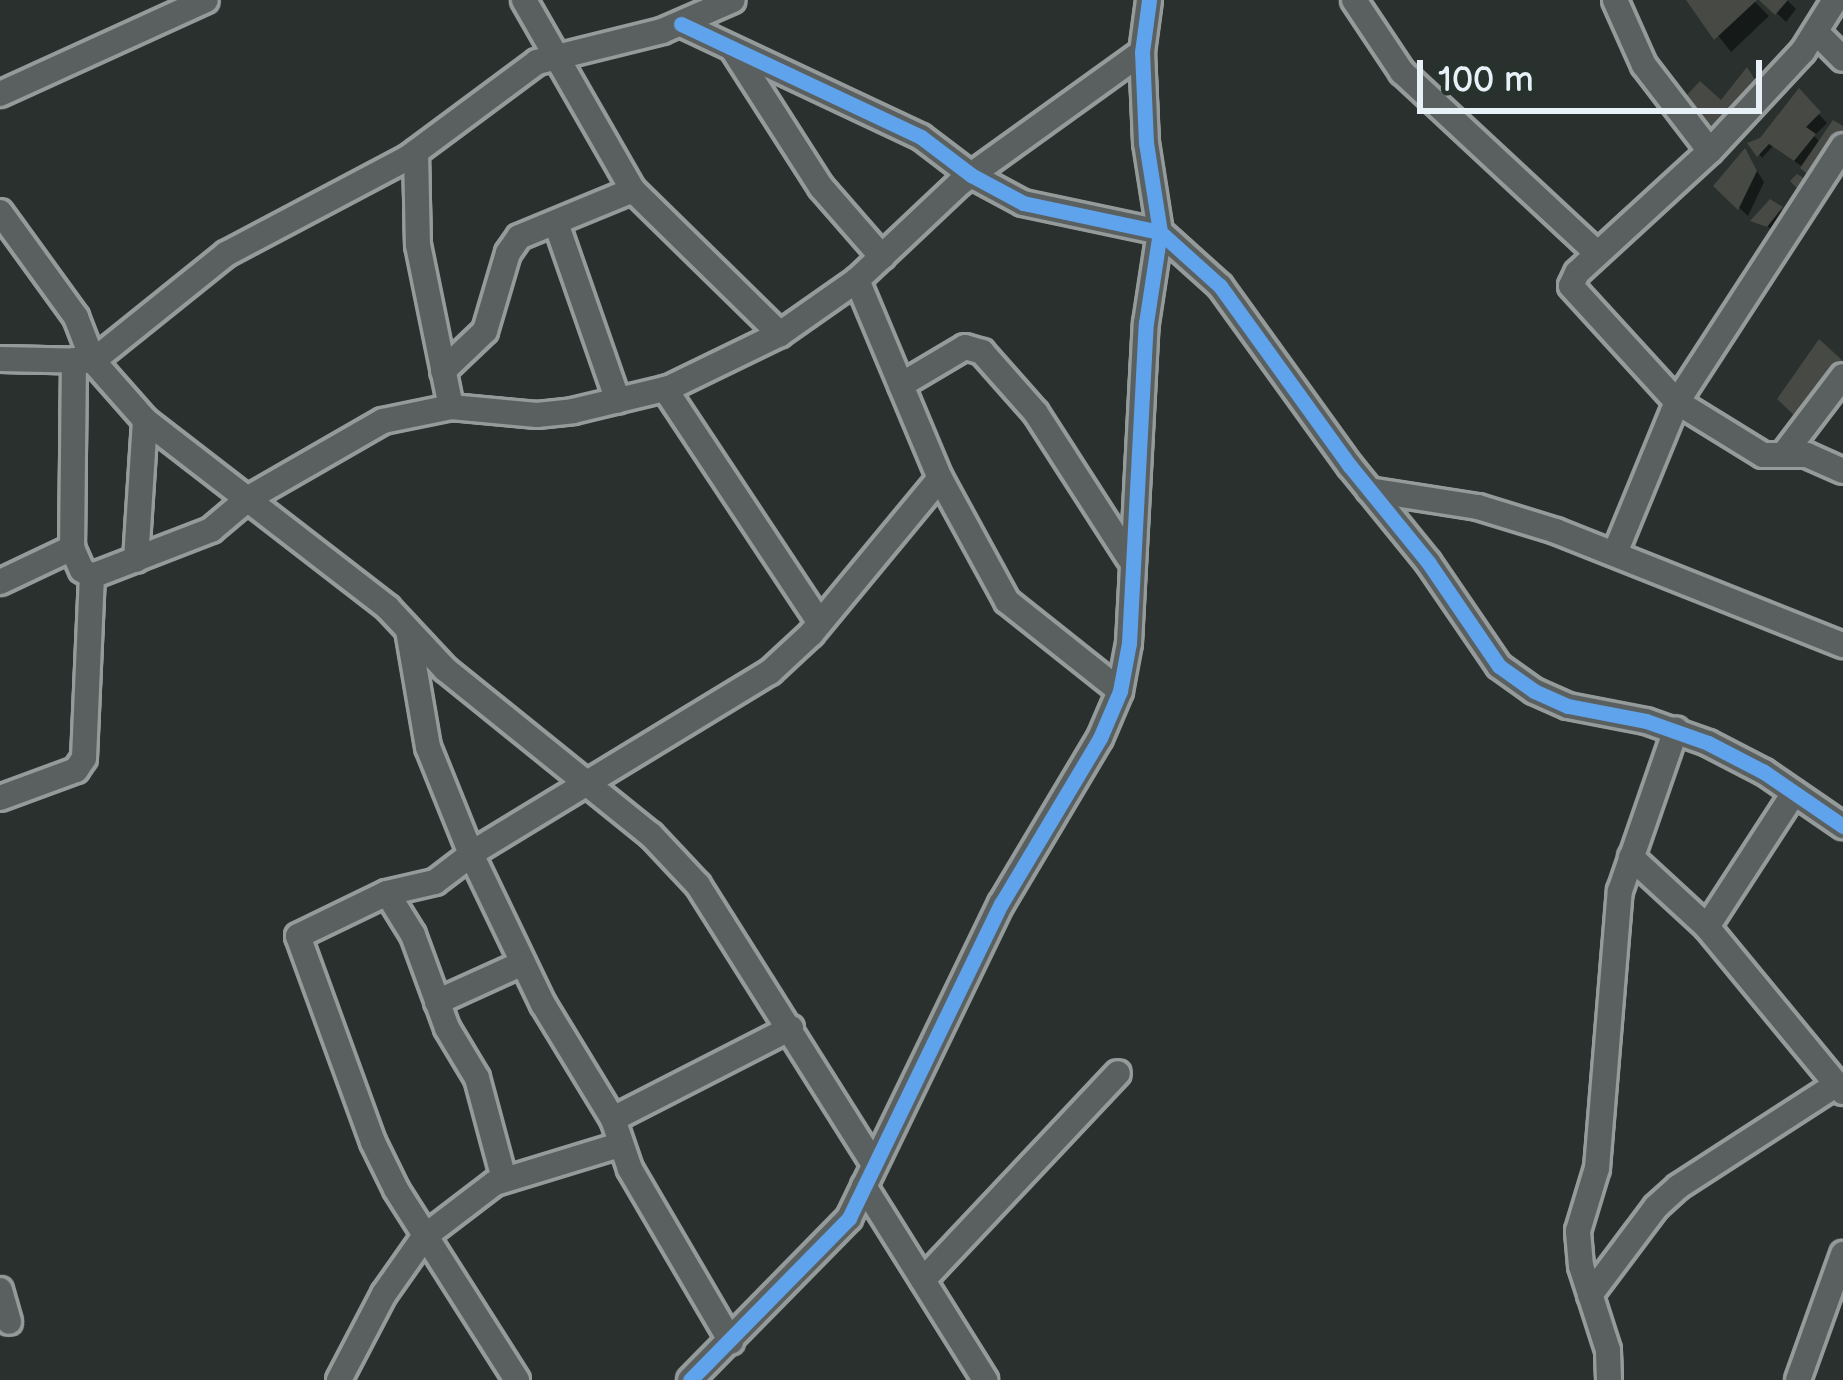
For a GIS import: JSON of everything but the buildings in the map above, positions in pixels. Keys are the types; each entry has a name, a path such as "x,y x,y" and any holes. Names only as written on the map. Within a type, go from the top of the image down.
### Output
{"street":[{"path":"0,94 206,0"},
{"path":"524,0 633,190 780,334"},
{"path":"0,359 83,361 226,254 416,152 453,120 554,56 681,24 734,0"},
{"path":"690,1380 833,1238 869,1175 992,923 1100,738 1120,691 1130,644 1130,560 1146,323 1160,232 1146,143 1142,52 1149,0"},
{"path":"1354,0 1402,73 1597,253"},
{"path":"1615,0 1644,65 1710,151"},
{"path":"1832,2 1818,34 1710,151 1571,281 1574,293 1677,402 1763,455 1807,454 1843,471"},
{"path":"681,24 921,137 971,175 1023,203 1160,232 1220,286 1369,490 1428,562 1499,666 1534,692 1568,706 1676,729 1794,793 1843,826"},
{"path":"1818,34 1843,59"},
{"path":"734,51 820,187 882,257"},
{"path":"92,576 211,530 249,498 383,421 451,407 537,415 618,400 665,389 780,334 856,280 971,175 1142,52"},
{"path":"1615,553 1677,402 1843,146"},
{"path":"416,152 418,245 451,407"},
{"path":"443,371 485,331 508,253 519,237 633,190"},
{"path":"0,212 76,317 83,361 71,548 82,570 92,576"},
{"path":"556,223 618,400"},
{"path":"856,280 940,478 1007,602 1120,691"},
{"path":"901,385 965,347 982,352 1036,413 1130,560"},
{"path":"83,361 146,420 249,498 408,630 445,669 651,836 698,886 791,1028 922,1280 985,1380"},
{"path":"1783,455 1843,376"},
{"path":"665,389 756,534 819,622"},
{"path":"136,560 146,420"},
{"path":"517,1380 424,1238 373,1142 297,941 304,932 387,893 435,882 471,854 770,672 819,622 940,478"},
{"path":"1369,490 1478,507 1615,553 1843,645"},
{"path":"0,582 71,548"},
{"path":"0,798 76,770 84,758 92,576"},
{"path":"408,630 428,747 471,854 523,963 613,1119 619,1145 731,1342"},
{"path":"1609,1380 1608,1350 1590,1295 1578,1231 1597,1168 1618,915 1631,857 1676,729"},
{"path":"1706,927 1794,793"},
{"path":"1590,1295 1656,1207 1678,1187 1840,1088 1706,927 1631,857"},
{"path":"387,893 413,935 437,1002 477,1078 504,1179"},
{"path":"437,1002 523,963"},
{"path":"613,1119 791,1028"},
{"path":"922,1280 1118,1073"},
{"path":"339,1380 384,1294 424,1238 504,1179 619,1145"},
{"path":"1798,1380 1843,1254"},
{"path":"0,1290 9,1322"}],"cycle path":[{"path":"690,1380 849,1218 1001,904 1100,738 1120,691 1129,643 1146,323 1160,232 1146,143 1142,52 1149,0"},
{"path":"681,24 921,137 971,175 1023,203 1160,232 1220,286 1350,466 1428,562 1499,666 1534,691 1568,706 1646,721 1708,743 1764,772 1843,826"}]}
